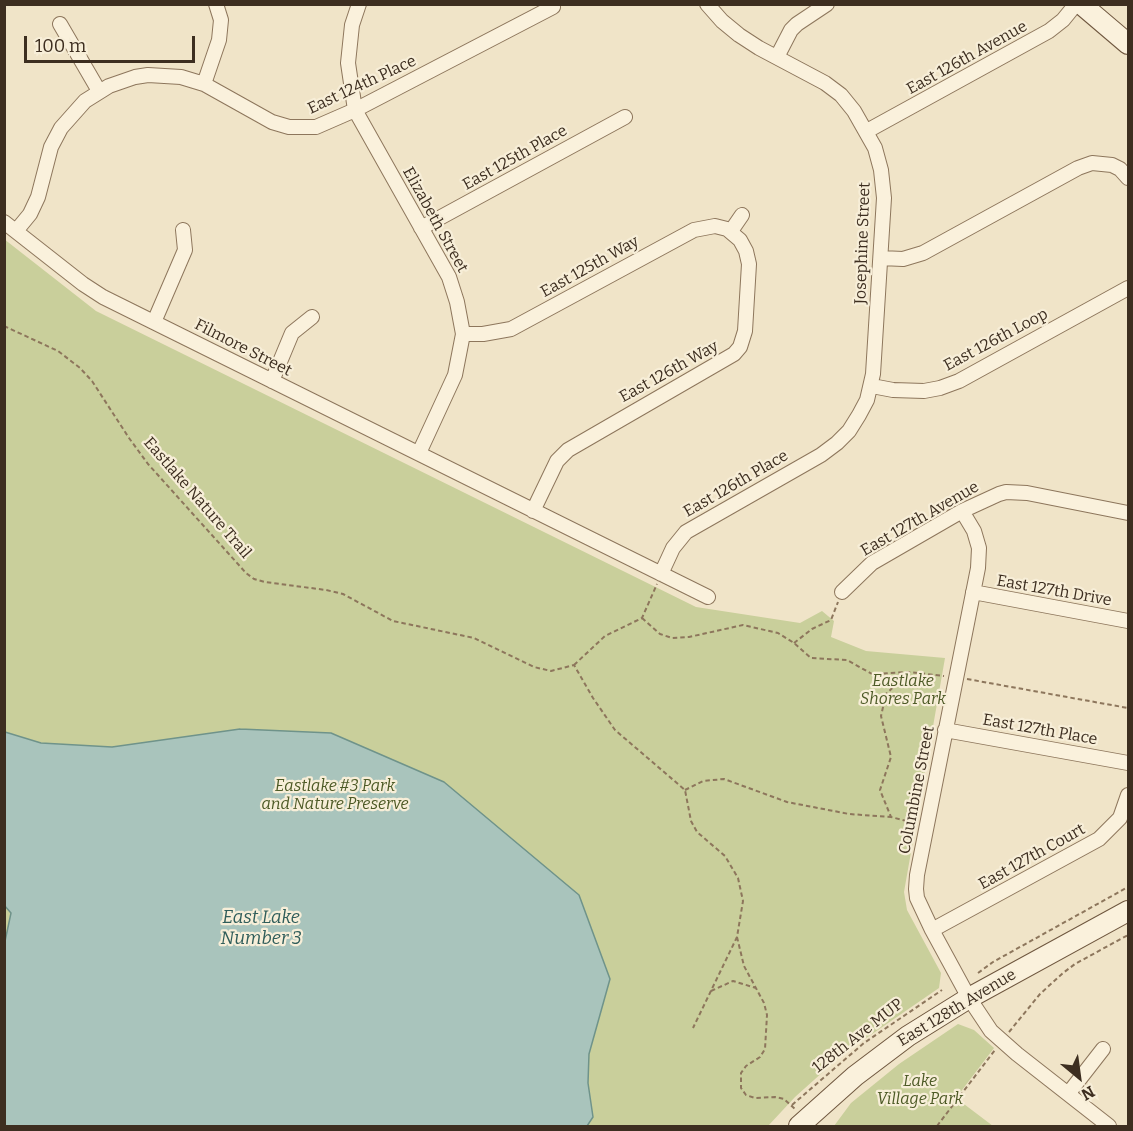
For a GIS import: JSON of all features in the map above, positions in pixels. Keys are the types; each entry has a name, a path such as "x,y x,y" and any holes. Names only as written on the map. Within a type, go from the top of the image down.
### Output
{"main road":[{"path":"1081,4 1128,44"},
{"name":"East 128th Avenue","path":"800,1126 855,1076 908,1036 969,998 1128,911"}],"street":[{"path":"204,84 219,40 221,20 216,4"},
{"path":"355,110 348,63 352,26 359,4"},
{"name":"Josephine Street","path":"707,4 739,35 825,82 841,95 867,131 875,148 884,183 872,386"},
{"path":"777,57 791,30 827,4"},
{"name":"East 126th Avenue","path":"867,131 1049,31 1063,20 1076,4"},
{"name":"East 124th Place","path":"16,231 30,214 38,197 48,156 61,128 74,112 99,91 123,81 148,75 171,75 204,84 272,122 289,128 316,127 355,110 553,7"},
{"path":"60,24 99,91"},
{"name":"Elizabeth Street","path":"355,110 438,255 454,289 463,334 455,375 419,453"},
{"name":"East 125th Place","path":"421,228 625,117"},
{"path":"881,258 903,259 923,254 1078,168 1092,163 1112,165 1120,169 1128,178"},
{"path":"731,231 742,215"},
{"name":"Filmore Street","path":"4,222 93,290 533,510"},
{"name":"East 125th Way","path":"463,334 495,333 511,329 694,230 715,226 731,231"},
{"path":"154,322 185,250 183,230"},
{"name":"East 126th Way","path":"533,510 557,461 568,450 592,434 715,367 740,347 746,331 749,264 746,251 731,231"},
{"name":"East 126th Loop","path":"872,386 915,392 940,388 959,381 1128,288"},
{"path":"272,381 292,333 312,317"},
{"name":"East 126th Place","path":"661,574 674,548 686,532 821,455 837,443 860,415 872,386"},
{"name":"East 127th Avenue","path":"842,592 872,563 962,511 999,494 1015,492 1128,513"},
{"path":"533,510 708,597"},
{"name":"Columbine Street","path":"962,511 974,531 979,548 973,592 916,889 917,898 932,930 982,1020 1002,1042 1109,1126"},
{"name":"East 127th Drive","path":"973,592 1128,621"},
{"name":"East 127th Place","path":"945,730 1128,763"},
{"name":"East 127th Court","path":"932,930 1099,839 1120,818 1128,795"},
{"path":"1068,1094 1103,1049"}],"path":[{"name":"Eastlake Nature Trail","path":"4,326 58,351 80,368 92,381 148,464 254,579 343,594 393,621 474,638 534,667 551,671 574,665"},
{"path":"661,574 642,618 605,636 574,665 615,730 685,790 691,821 697,832 725,856 738,878 743,901 737,937 693,1028"},
{"path":"794,643 812,629 831,620 842,592"},
{"path":"642,618 660,634 672,638 689,637 743,625 778,633 811,658 847,660 872,674 909,672 956,678 1128,708"},
{"path":"891,817 880,790 891,757 881,716 886,694 909,672"},
{"path":"685,790 703,781 724,779 787,802 849,814 891,817 928,826"},
{"path":"978,973 993,962 1128,887"},
{"path":"1007,1035 1040,994 1063,973 1128,935"},
{"path":"737,937 744,966 756,988"},
{"path":"710,992 733,981 756,988"},
{"name":"128th Ave MUP","path":"756,988 767,1015 766,1045 763,1053 746,1066 741,1073 741,1088 750,1097 759,1099 780,1097 792,1106 864,1043 942,990"},
{"path":"937,1126 997,1049"}],"green space":[{"name":"Eastlake #3 Park and Nature Preserve","path":"4,239 96,311 696,607 800,623 822,611 834,621 831,637 866,651 945,658 904,892 907,910 941,973 939,988 843,1054 795,1097 768,1126 5,1126"},
{"name":"Lake Village Park","path":"958,1024 974,1030 994,1048 956,1098 993,1126 834,1126 851,1103 899,1064"}],"water":[{"name":"East Lake Number 3","path":"240,729 331,733 444,782 579,895 610,979 589,1054 588,1083 593,1117 587,1126 5,1126 4,946 11,913 4,905 5,732 41,743 112,747"}],"park label":[{"name":"Eastlake Shores Park","path":"903,691"}]}
